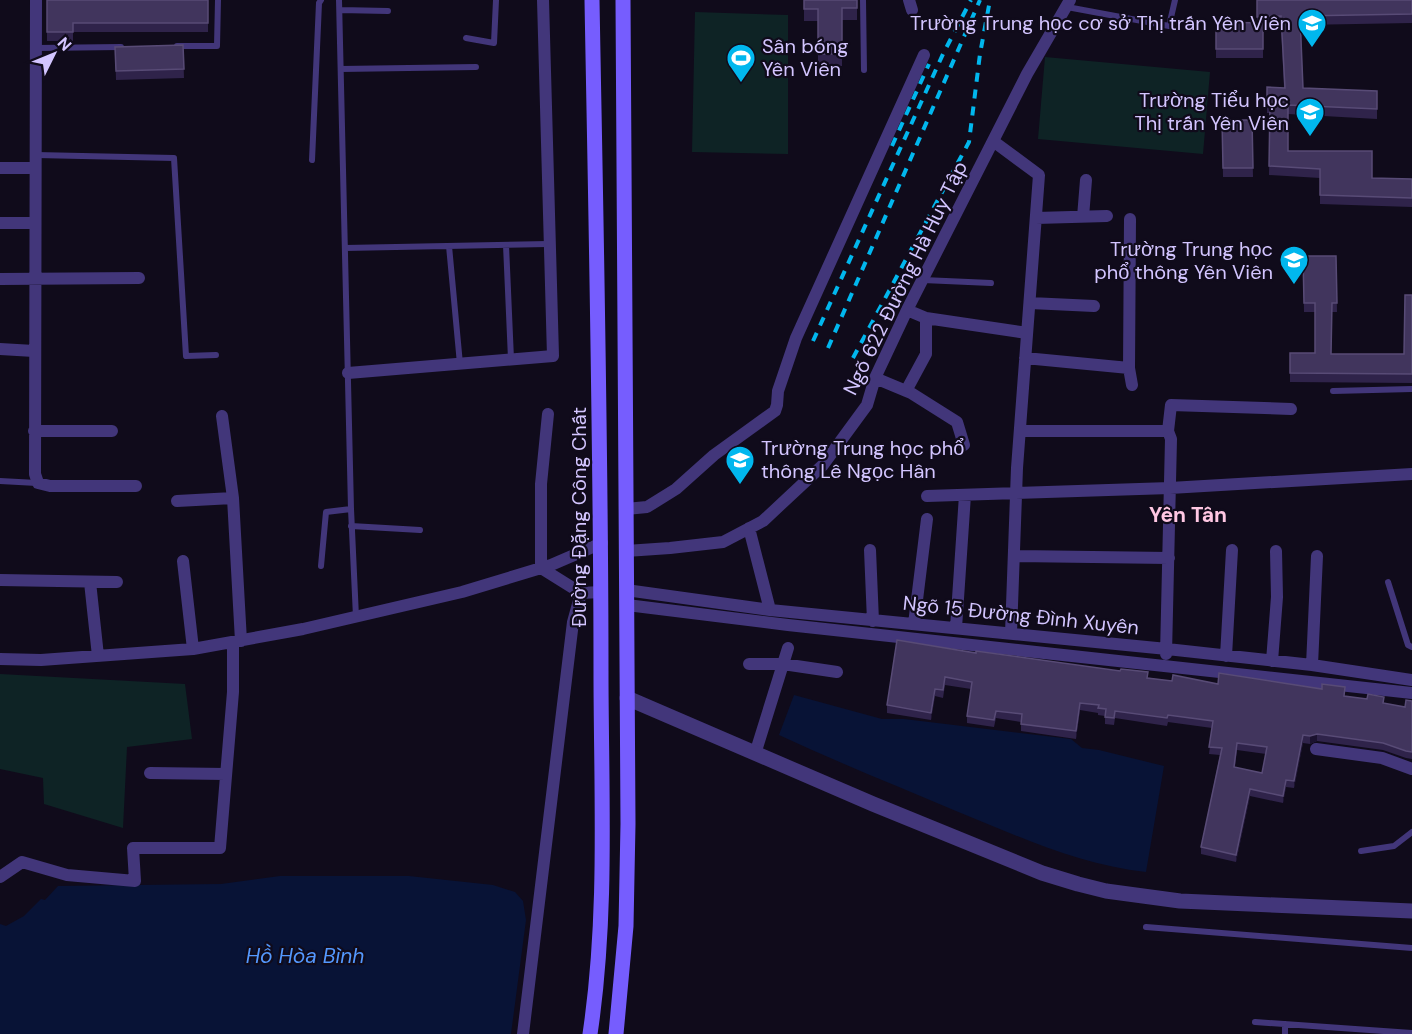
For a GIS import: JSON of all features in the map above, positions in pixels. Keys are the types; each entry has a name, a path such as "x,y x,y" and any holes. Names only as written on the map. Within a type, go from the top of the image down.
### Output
{"main road":[{"name":"Đường Đặng Công Chất","path":"590,1034 601,926 602,543 592,0"},
{"path":"616,1034 626,926 627,597 623,0"},
{"path":"601,495 626,501"},
{"path":"601,696 627,698"}],"street":[{"path":"36,0 35,474 38,483 50,486 136,486"},
{"path":"348,373 552,356 543,0"},
{"name":"Ngõ 622 Đường Hà Huy Tập","path":"626,551 723,542 763,521 823,465 867,405 875,378 922,280 1027,74 1068,4"},
{"path":"626,501 647,507 676,489 714,455 775,411 778,391 796,338 924,55"},
{"path":"993,141 1039,175 1016,494 1011,633"},
{"path":"0,168 35,162"},
{"path":"1083,216 1086,180"},
{"path":"1036,218 1107,216"},
{"path":"1130,219 1129,368 1132,385"},
{"path":"0,224 35,223"},
{"path":"0,279 140,278"},
{"path":"1030,303 1094,306"},
{"path":"907,310 926,318 1027,333"},
{"path":"906,391 926,354 926,318"},
{"path":"0,349 34,351"},
{"path":"1025,358 1129,368"},
{"path":"875,378 906,391 957,422 964,445"},
{"path":"1166,666 1171,439 1168,431 1171,405 1291,410"},
{"path":"541,568 541,484 548,414"},
{"path":"0,877 22,862 67,875 135,881 133,848 220,848 237,641 233,498 222,416"},
{"path":"34,431 112,431"},
{"path":"1020,431 1168,431"},
{"path":"927,496 1170,488 1412,474"},
{"path":"956,628 965,495"},
{"path":"177,501 233,498"},
{"path":"914,624 927,519"},
{"path":"749,528 770,610"},
{"path":"0,658 41,660 193,649 303,629 462,592 541,568 602,543"},
{"path":"870,549 873,621"},
{"path":"1226,656 1232,550"},
{"path":"1272,661 1277,597 1276,550"},
{"path":"1014,556 1168,558"},
{"path":"1312,665 1317,556"},
{"path":"183,561 193,649"},
{"path":"541,568 581,593 601,592"},
{"path":"0,580 117,582"},
{"path":"90,582 98,656"},
{"path":"523,1034 573,622 581,593"},
{"name":"Ngõ 15 Đường Đình Xuyên","path":"627,597 1167,649 1312,665 1412,680"},
{"name":"Ngõ 15 Đường Đình Xuyên","path":"627,597 897,637 1412,693"},
{"path":"897,637 899,623"},
{"path":"755,754 788,648"},
{"path":"749,664 783,664 837,672"},
{"path":"627,698 755,754 1042,873 1106,891 1180,901 1412,911"},
{"path":"1316,749 1382,758 1412,769"},
{"path":"150,773 226,774"}],"lane":[{"path":"172,46 217,46 218,0"},
{"path":"312,160 319,3 321,0"},
{"path":"339,0 351,526 356,617"},
{"path":"466,38 494,42 496,0"},
{"path":"863,0 864,70"},
{"path":"1068,4 1169,26 1175,0"},
{"path":"340,10 388,11"},
{"path":"36,48 127,47"},
{"path":"341,69 476,67"},
{"path":"35,162 174,158 186,356 216,355"},
{"path":"345,248 548,244"},
{"path":"506,245 511,359"},
{"path":"449,246 460,364"},
{"path":"922,280 991,283"},
{"path":"1333,391 1412,389"},
{"path":"0,481 38,483"},
{"path":"321,566 326,512 351,509"},
{"path":"351,526 420,531"},
{"path":"1388,582 1408,645 1412,647"},
{"path":"1361,851 1394,846 1412,832"},
{"path":"1146,927 1412,948"},
{"path":"1255,1022 1412,1033"},
{"path":"1285,1034 1286,1024"}],"green space":[{"name":"Sân bóng Yên Viên","path":"695,12 788,15 788,154 692,152"},
{"path":"1045,57 1210,72 1203,154 1038,139"},
{"path":"0,674 185,684 192,739 127,747 123,828 44,804 43,778 0,769"}],"water":[{"path":"794,695 882,719 904,719 1071,739 1082,748 1164,766 1146,872 1097,863 1049,848 889,783 779,735"},
{"name":"Hồ Hòa Bình","path":"280,876 409,876 493,885 515,892 523,901 526,920 511,1034 0,1034 0,924 6,926 24,916 41,899 45,900 58,886 221,884"}],"building":[{"path":"47,0 208,0 208,23 73,23 73,32 47,32"},
{"path":"804,0 857,0 857,8 842,8 842,54 818,54 818,9 804,9"},
{"path":"1257,0 1412,0 1412,14 1300,16 1303,88 1377,91 1377,109 1288,105 1288,151 1372,151 1372,178 1412,179 1412,198 1320,195 1320,169 1269,166 1270,104 1267,104 1267,87 1285,88 1281,16 1257,17"},
{"path":"1216,22 1263,23 1263,49 1216,49"},
{"path":"183,45 184,69 116,71 115,47"},
{"path":"1222,120 1252,120 1253,168 1223,168"},
{"path":"1303,256 1336,256 1337,303 1332,303 1331,354 1404,354 1405,295 1412,295 1412,374 1290,373 1290,353 1315,353 1315,303 1304,303"},
{"path":"897,640 976,653 976,651 1120,671 1121,669 1148,672 1147,678 1172,681 1173,675 1218,684 1219,673 1322,689 1322,684 1345,687 1344,696 1367,699 1368,694 1384,697 1383,703 1405,707 1406,700 1412,701 1412,752 1383,743 1317,734 1303,735 1294,781 1286,780 1283,796 1250,789 1236,855 1201,847 1222,748 1209,747 1213,721 1115,711 1114,718 1105,717 1106,709 1098,708 1099,705 1080,703 1076,731 1021,724 1022,714 996,711 994,720 967,716 972,682 945,677 943,690 935,689 931,713 887,705","holes":["1237,743 1267,747 1262,773 1234,767"]}],"railway":[{"path":"813,341 943,54 971,0"},
{"path":"828,348 980,0"},
{"path":"853,358 969,142 980,54 990,0"},
{"path":"892,146 929,64"}],"place":[{"name":"Trường Trung học cơ sở Thị trấn Yên Viên","path":"1312,48"},
{"name":"Sân bóng Yên Viên","path":"741,84"},
{"name":"Trường Tiểu học Thị trấn Yên Viên","path":"1310,138"},
{"name":"Trường Trung học phổ thông Yên Viên","path":"1294,286"},
{"name":"Trường Trung học phổ thông Lê Ngọc Hân","path":"740,486"}],"district":[{"name":"Yên Tân","path":"1188,515"}]}
